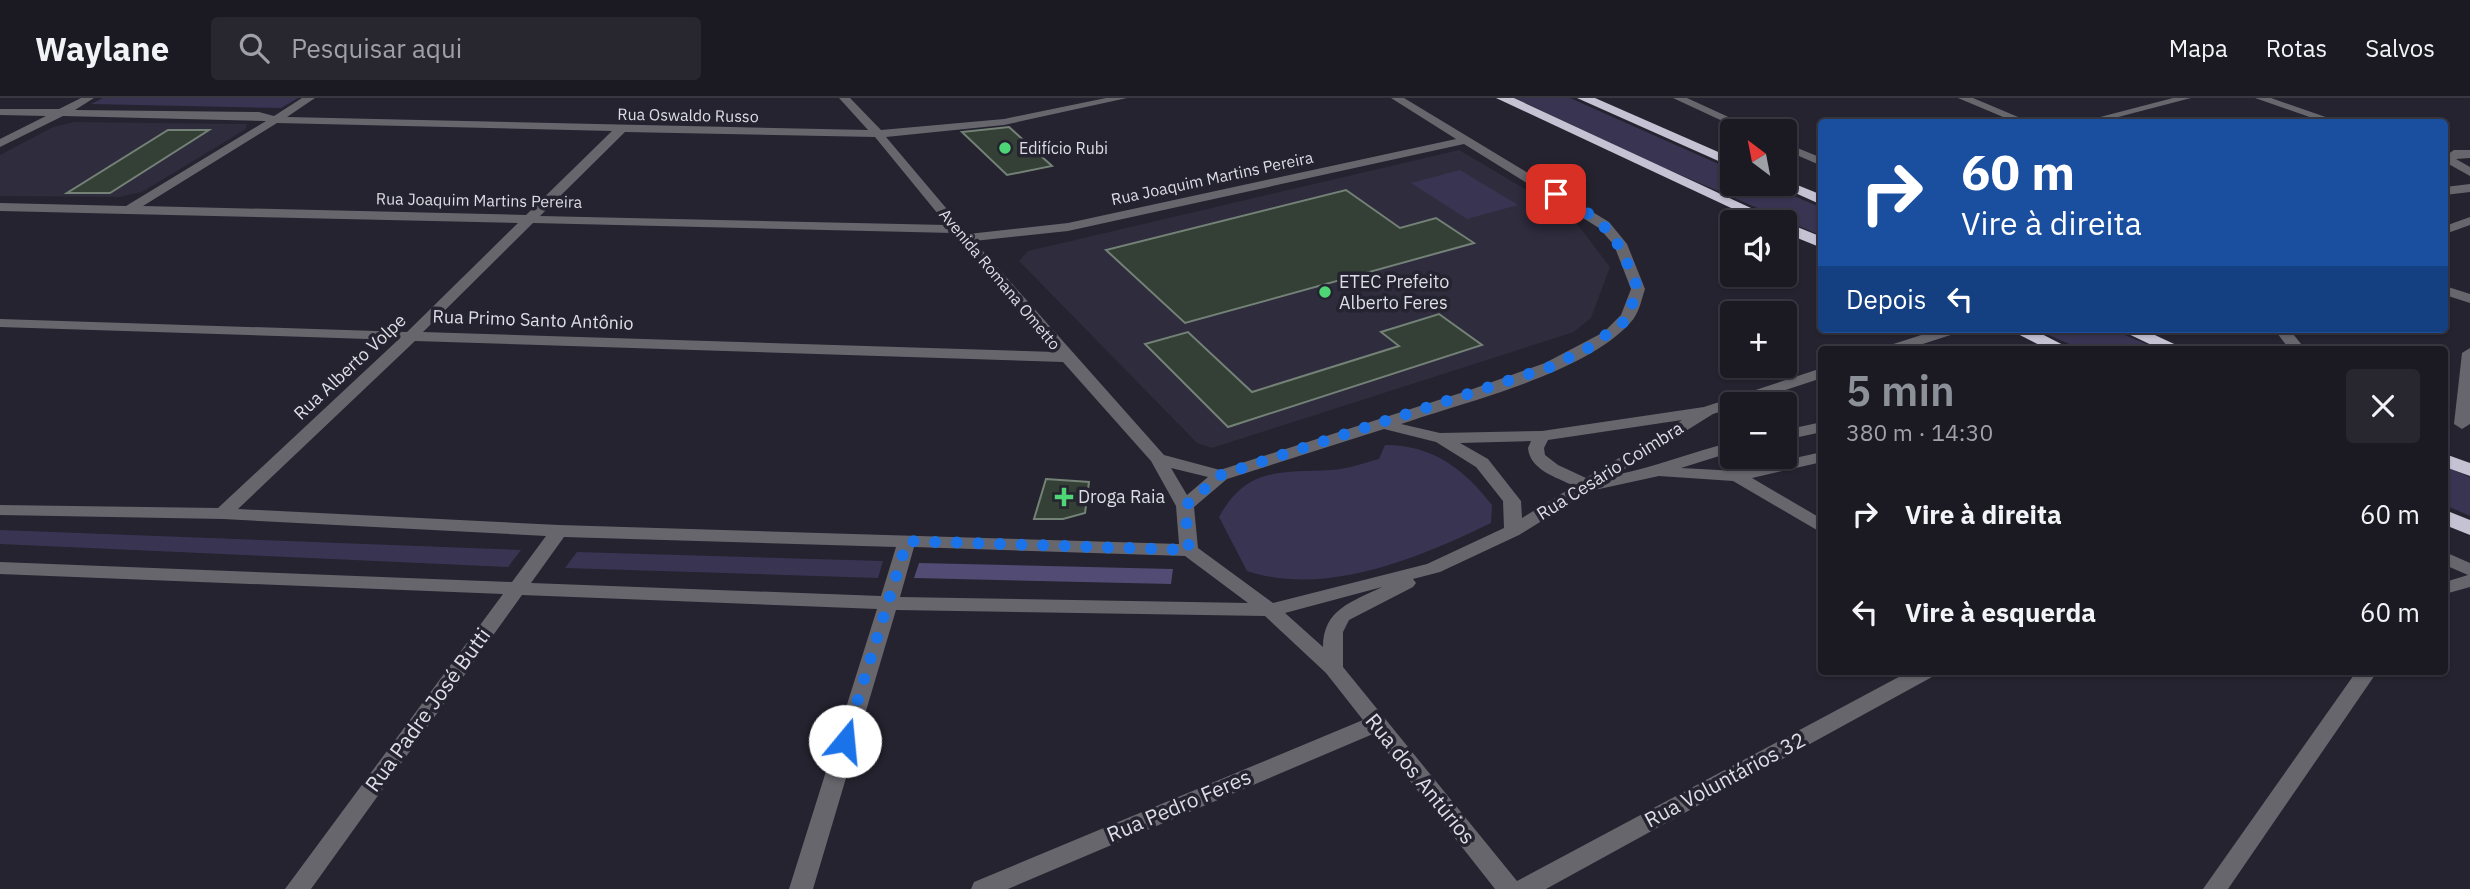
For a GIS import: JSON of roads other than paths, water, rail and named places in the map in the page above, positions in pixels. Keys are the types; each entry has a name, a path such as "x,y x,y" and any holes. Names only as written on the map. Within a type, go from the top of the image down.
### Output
{"highway":[{"path":"1503,98 1747,210"},
{"path":"1584,98 1720,158"},
{"path":"1797,190 1818,199"},
{"path":"1797,232 1818,241"},
{"path":"2026,333 2055,346"},
{"path":"2137,333 2168,346"},
{"path":"2448,461 2470,470"},
{"path":"2448,518 2470,528"}],"street":[{"path":"0,144 89,98"},
{"path":"129,211 310,98"},
{"name":"Avenida Romana Ometto","path":"844,98 878,134 1065,357 1157,459 1185,506"},
{"name":"Rua Oswaldo Russo","path":"0,112 259,115 276,121 878,134 1004,122 1122,98"},
{"path":"0,510 223,514 559,531 1189,550 1185,506 1221,475 1550,367 1590,347 1626,320 1638,289 1620,244 1604,225 1396,98"},
{"path":"1678,98 1726,119"},
{"path":"1963,98 2016,119"},
{"path":"2099,119 2186,98"},
{"path":"2260,98 2325,119"},
{"name":"Rua Alberto Volpe","path":"223,514 532,219 621,129"},
{"name":"Rua Joaquim Martins Pereira","path":"2,208 532,219 961,233 1068,227 1464,141"},
{"path":"2448,158 2470,147"},
{"path":"1797,151 1818,160"},
{"path":"2448,158 2470,154"},
{"path":"2448,158 2470,172"},
{"path":"2448,191 2470,188"},
{"path":"2448,229 2470,221"},
{"path":"2448,291 2470,299"},
{"name":"Rua Primo Santo Antônio","path":"0,323 1065,357"},
{"path":"1900,346 1942,333"},
{"path":"2448,418 2466,426 2470,353"},
{"path":"1383,424 1440,438 1542,436 1707,411 1818,374"},
{"name":"Rua Cesário Coimbra","path":"1433,568 1513,531 1707,411"},
{"path":"1797,432 1818,428"},
{"path":"1542,436 1536,448 1537,457 1552,469 1589,486 1659,471 1691,457 1720,450"},
{"path":"1440,438 1482,463 1512,501 1513,531"},
{"path":"1659,471 1737,475 1818,458"},
{"path":"1157,459 1221,475"},
{"path":"1737,475 1818,525"},
{"name":"Rua Padre José Butti","path":"298,889 559,531"},
{"path":"801,889 907,541"},
{"name":"Rua dos Antúrios","path":"1189,550 1270,610 1333,668 1509,889"},
{"path":"2448,559 2470,570"},
{"path":"0,568 887,603 1270,610 1433,568"},
{"path":"1333,668 1334,632 1342,616 1433,568"},
{"path":"2448,587 2470,581"},
{"name":"Rua Voluntários 32","path":"1525,889 1919,675"},
{"path":"2215,889 2365,675"},
{"name":"Rua Pedro Feres","path":"983,889 1375,724"}],"place":[{"name":"Edifício Rubi","path":"1005,148"},
{"name":"ETEC Prefeito Alberto Feres","path":"1325,292"},
{"name":"Droga Raia","path":"1064,497"}]}
